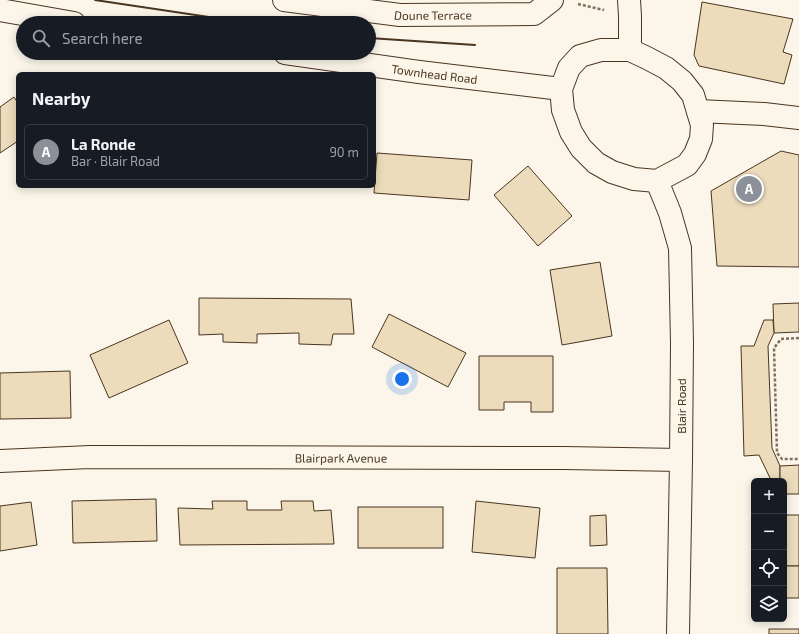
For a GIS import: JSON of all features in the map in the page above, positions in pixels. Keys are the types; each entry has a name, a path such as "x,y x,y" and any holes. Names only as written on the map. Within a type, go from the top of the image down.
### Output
{"street":[{"name":"Doune Terrace","path":"284,0 400,15 534,14 552,0"},
{"path":"630,8 630,50"},
{"path":"0,10 34,16"},
{"path":"601,50 630,50 666,68 682,81 692,95 702,125 700,139 695,154 687,165 657,181 634,179 612,172 596,163 581,148 571,132 563,110 561,89 569,68 580,56 601,50"},
{"name":"Townhead Road","path":"334,60 561,89"},
{"path":"698,111 764,114 799,118"},
{"name":"Blair Road","path":"657,181 670,213 680,248 682,343 678,634"},
{"name":"Blairpark Avenue","path":"0,460 90,457 564,458 681,460"}],"path":[{"path":"577,3 630,8"},
{"path":"799,338 781,339 774,348 777,453 782,459 799,459"}],"building":[{"path":"702,2 793,19 783,52 792,55 784,84 699,66 694,55"},
{"path":"14,97 16,100 16,142 0,153 0,107"},
{"path":"781,151 799,155 799,267 717,266 711,191"},
{"path":"377,153 472,160 469,200 374,193 374,188 376,188"},
{"path":"528,166 572,216 538,246 494,195"},
{"path":"600,262 612,336 562,345 550,270"},
{"path":"199,298 351,299 354,334 333,334 331,345 299,344 299,333 257,334 257,343 223,342 223,334 199,335"},
{"path":"799,303 799,332 774,333 773,304"},
{"path":"389,314 466,353 448,387 372,347"},
{"path":"169,320 188,363 109,398 90,355"},
{"path":"764,320 773,320 774,333 768,346 772,448 780,466 780,478 770,478 759,455 744,456 741,346 754,346"},
{"path":"479,356 553,356 553,412 531,412 531,402 504,402 504,410 479,410"},
{"path":"70,371 71,418 0,419 0,373"},
{"path":"799,465 799,494 787,494 787,478 780,478 780,466"},
{"path":"156,499 157,541 73,543 72,501"},
{"path":"212,501 247,501 247,510 282,510 281,501 313,501 314,511 331,510 334,544 180,545 178,508 213,509"},
{"path":"476,501 540,508 535,558 472,552"},
{"path":"31,502 37,545 0,551 0,506"},
{"path":"358,507 443,507 443,548 358,548"},
{"path":"606,515 607,545 590,546 590,516"},
{"path":"787,515 799,515 799,566 787,566"},
{"path":"787,566 799,566 799,598 787,598"},
{"path":"557,568 607,568 608,634 557,634"},
{"path":"769,629 799,629 799,634 769,634"}],"wall":[{"path":"95,0 202,16"},
{"path":"376,38 475,45"}],"place":[{"name":"La Ronde","path":"749,189"}]}
